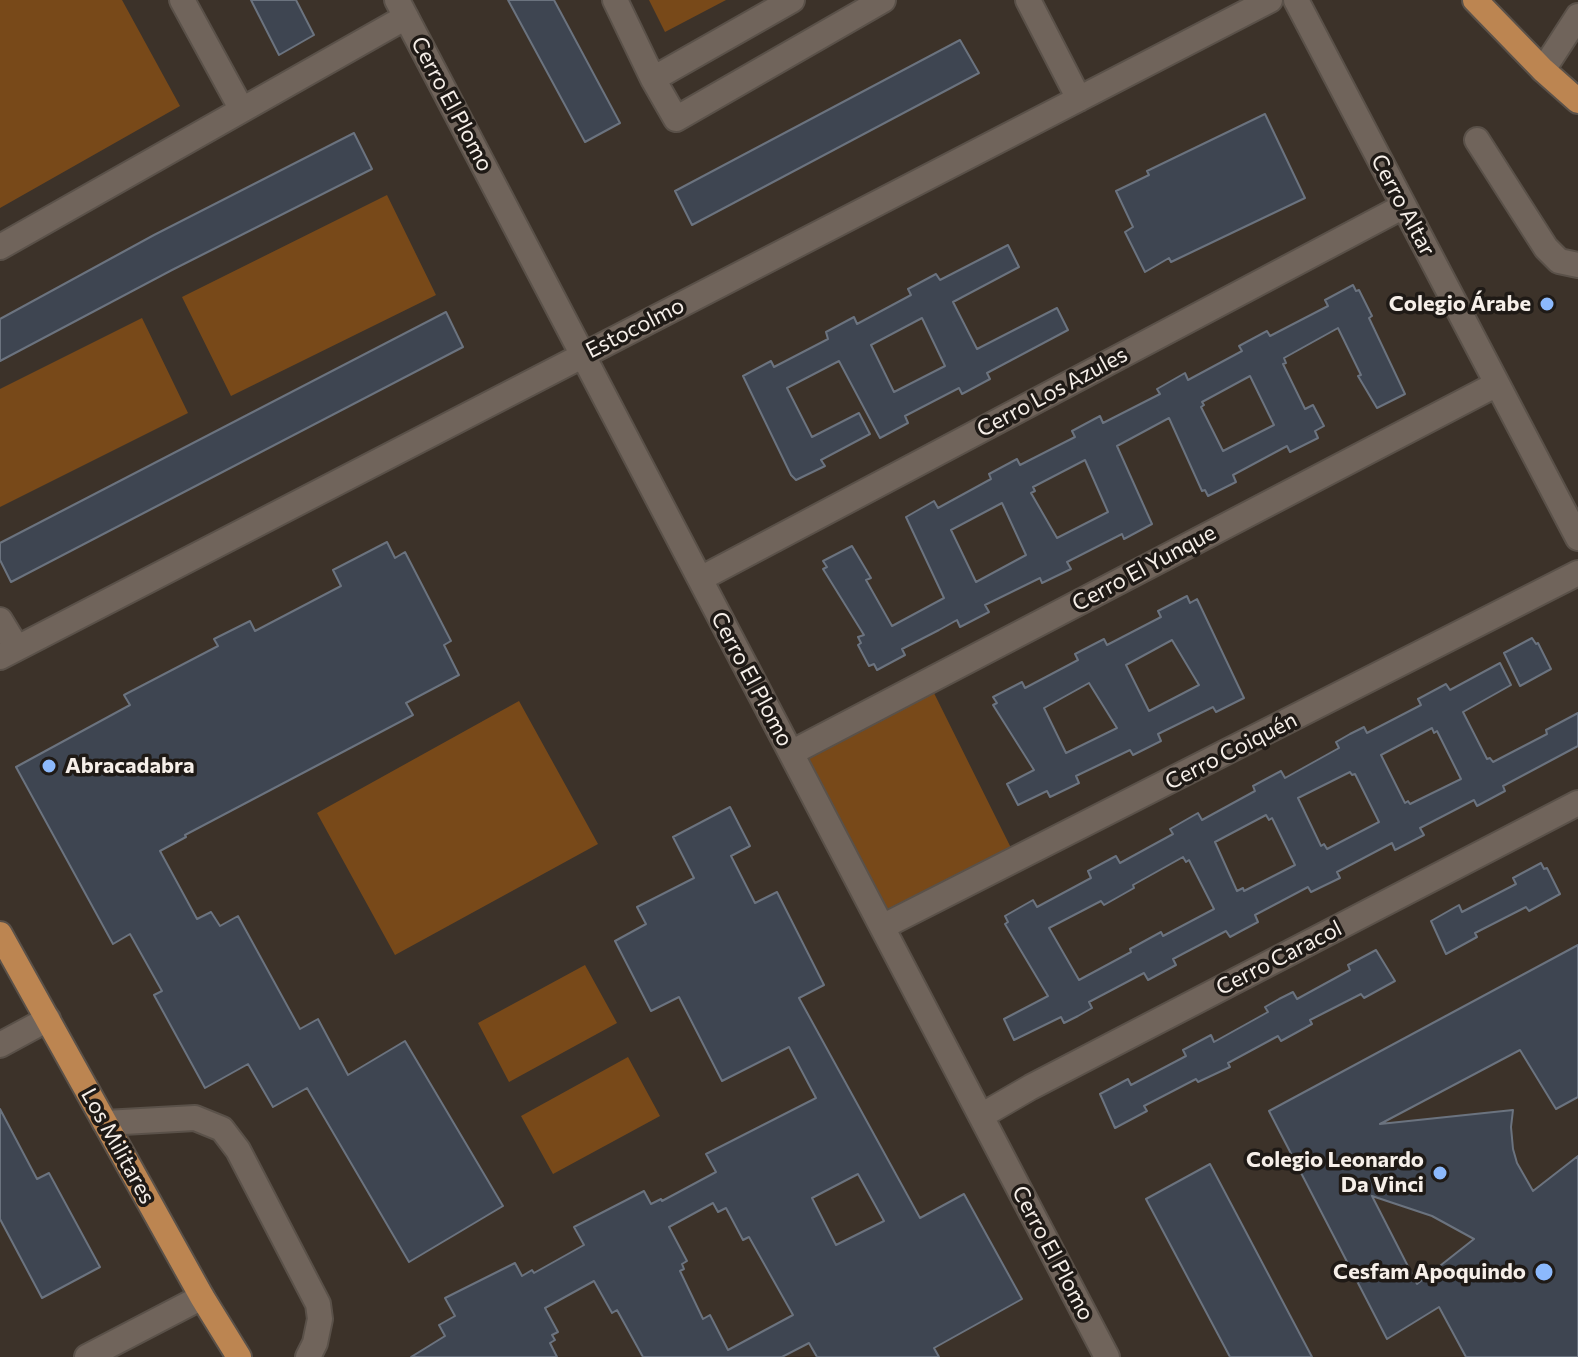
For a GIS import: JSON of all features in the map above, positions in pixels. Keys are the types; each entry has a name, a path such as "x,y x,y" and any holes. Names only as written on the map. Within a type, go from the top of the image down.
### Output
{"main road":[{"path":"1475,0 1578,101"},
{"name":"Los Militares","path":"0,934 202,1297 239,1357"}],"street":[{"path":"182,0 242,110"},
{"path":"615,0 676,119 883,0"},
{"path":"653,79 792,0"},
{"path":"1028,0 1079,99"},
{"name":"Estocolmo","path":"9,652 1270,0"},
{"name":"Cerro Altar","path":"1296,0 1578,538"},
{"path":"0,247 402,9"},
{"name":"Cerro El Plomo","path":"402,9 1107,1357"},
{"path":"1543,70 1578,16"},
{"path":"1477,140 1546,248 1559,261 1578,265"},
{"name":"Cerro Los Azules","path":"700,579 1404,206"},
{"name":"Cerro El Yunque","path":"791,753 1497,384"},
{"name":"Cerro Coiquén","path":"882,927 1578,573"},
{"path":"0,620 9,652"},
{"name":"Cerro Caracol","path":"981,1116 1031,1087 1578,803"},
{"path":"0,1045 48,1019"},
{"path":"105,1123 195,1118 222,1129 238,1150 318,1304 320,1319 315,1343 308,1357"},
{"path":"87,1357 202,1297"}],"shaded area":[{"path":"0,0 122,0 180,106 0,208"},
{"path":"649,0 726,0 665,32"},
{"path":"387,195 436,295 231,396 182,297"},
{"path":"142,318 188,413 0,507 0,389"},
{"path":"928,681 1017,860 882,927 791,753"},
{"path":"519,701 598,844 395,955 317,813"},
{"path":"585,965 617,1023 509,1082 478,1023"},
{"path":"628,1057 660,1116 553,1174 521,1116"}],"building":[{"path":"251,0 296,0 314,35 279,55"},
{"path":"508,0 554,0 620,123 585,142"},
{"path":"960,40 979,73 692,225 675,191"},
{"path":"1265,114 1305,198 1171,262 1169,258 1145,272 1125,232 1133,227 1116,191 1149,175 1147,171"},
{"path":"354,133 372,169 0,361 0,319 154,235"},
{"path":"1008,245 1019,267 953,302 977,349 1057,308 1068,330 987,373 990,379 962,394 959,388 905,416 908,423 880,438 839,361 787,388 812,437 859,413 870,434 821,460 825,466 796,480 743,376 771,361 774,367 828,339 826,332 854,317 857,324 911,295 908,289 936,274 940,280","holes":["922,318 945,366 894,392 871,345"]},
{"path":"1353,285 1356,291 1359,290 1405,394 1377,408 1358,376 1361,375 1338,328 1284,358 1286,363 1283,364 1305,409 1313,405 1324,426 1315,431 1318,438 1290,452 1287,446 1233,475 1236,482 1208,496 1205,490 1202,491 1169,418 1117,446 1152,524 1124,539 1122,534 1067,562 1071,569 1042,583 1040,578 985,605 989,612 960,627 957,620 902,649 905,655 877,670 874,664 869,666 858,645 861,643 858,637 864,635 823,569 827,567 823,561 852,546 871,578 866,580 892,626 944,598 906,517 934,501 938,508 991,479 989,474 1017,459 1020,465 1075,437 1072,431 1100,416 1103,423 1160,394 1157,389 1185,373 1188,380 1242,351 1239,346 1267,331 1270,336 1328,306 1325,300","holes":["1250,376 1274,425 1223,451 1201,407 1204,405 1202,402","1085,460 1108,512 1057,538 1031,493 1035,491 1033,487","1002,503 1026,555 976,582 951,530"]},
{"path":"446,312 463,347 11,582 0,560 0,543"},
{"path":"387,542 395,558 405,552 451,641 444,645 459,675 406,703 413,715 160,851 197,919 211,912 220,926 238,916 300,1029 318,1019 348,1075 405,1041 503,1206 409,1262 307,1088 273,1107 248,1064 205,1088 154,995 162,991 130,934 113,944 16,767 130,705 124,695 218,646 214,639 250,621 255,631 341,586 333,570"},
{"path":"1187,596 1190,603 1197,599 1244,698 1216,712 1213,707 1158,734 1161,741 1133,755 1130,750 1076,776 1079,783 1050,797 1047,791 1018,805 1007,784 1034,770 993,705 997,703 993,697 1022,682 1025,688 1078,660 1075,654 1104,639 1107,645 1161,617 1158,611","holes":["1172,640 1199,685 1149,711 1126,665","1089,683 1117,728 1066,753 1044,708"]},
{"path":"1532,638 1538,643 1551,669 1520,686 1504,653"},
{"path":"1500,663 1511,685 1463,712 1487,759 1493,762 1547,734 1546,730 1578,713 1578,746 1503,786 1505,791 1477,806 1474,800 1420,828 1424,835 1395,850 1392,843 1337,872 1340,878 1311,892 1308,887 1255,915 1258,922 1230,937 1226,931 1173,959 1176,965 1148,980 1144,973 1089,1002 1092,1008 1078,1016 1064,1023 1061,1017 1014,1040 1004,1019 1048,996 1005,924 1008,922 1005,916 1033,900 1037,907 1091,878 1088,871 1116,856 1120,863 1173,834 1170,829 1198,813 1202,820 1255,791 1253,786 1281,771 1285,778 1339,748 1336,742 1350,734 1364,727 1367,733 1421,705 1418,699 1446,684 1450,690","holes":["1432,728 1434,733 1437,731 1461,779 1410,804 1408,801 1405,803 1381,755","1350,772 1355,774 1379,822 1327,849 1324,844 1321,846 1298,798","1266,815 1269,820 1272,818 1295,865 1244,891 1243,888 1237,891 1215,842","1183,857 1186,862 1189,860 1214,909 1163,936 1161,932 1079,980 1049,928 1101,901 1104,905 1134,888 1133,885"]},
{"path":"730,807 750,846 731,856 755,903 777,892 824,985 799,998 920,1218 964,1194 1022,1299 934,1348 939,1357 817,1357 809,1343 782,1357 643,1357 617,1310 612,1313 594,1281 545,1308 558,1332 552,1335 555,1340 550,1343 557,1357 411,1357 445,1336 439,1325 455,1316 445,1298 515,1263 522,1276 532,1270 534,1273 584,1245 574,1227 644,1191 651,1204 662,1201 716,1172 706,1154 816,1098 789,1047 722,1081 679,997 651,1011 615,941 646,924 637,907 694,878 673,837","holes":["858,1174 884,1221 836,1245 812,1198","713,1203 718,1212 726,1208 743,1240 749,1237 793,1315 728,1350 710,1315 703,1319 680,1271 687,1261 669,1227"]},
{"path":"1541,863 1544,869 1547,868 1560,894 1529,911 1526,907 1475,933 1477,937 1446,954 1431,921 1459,905 1462,912 1516,884 1513,878"},
{"name":"Colegio Leonardo Da Vinci","path":"1578,945 1578,1097 1556,1109 1520,1050 1380,1124 1513,1110 1513,1149 1517,1163 1533,1191 1578,1156 1578,1357 1466,1357 1439,1307 1387,1339 1269,1111","holes":["1372,1196 1432,1216 1474,1239 1417,1284"]},
{"path":"1376,950 1395,981 1364,998 1361,994 1310,1020 1312,1024 1281,1041 1278,1036 1228,1063 1230,1067 1198,1082 1196,1079 1144,1106 1147,1111 1115,1128 1100,1094 1128,1079 1131,1085 1186,1056 1183,1050 1211,1035 1214,1042 1268,1012 1265,1007 1293,992 1297,999 1350,970 1348,965"},
{"path":"0,1109 37,1179 49,1173 100,1267 42,1298 0,1219"},
{"path":"1210,1164 1312,1357 1230,1357 1146,1199"}],"place":[{"name":"Colegio Árabe","path":"1547,304"},
{"name":"Abracadabra","path":"49,766"},
{"name":"Colegio Leonardo Da Vinci","path":"1440,1173"},
{"name":"Cesfam Apoquindo","path":"1544,1272"}]}
